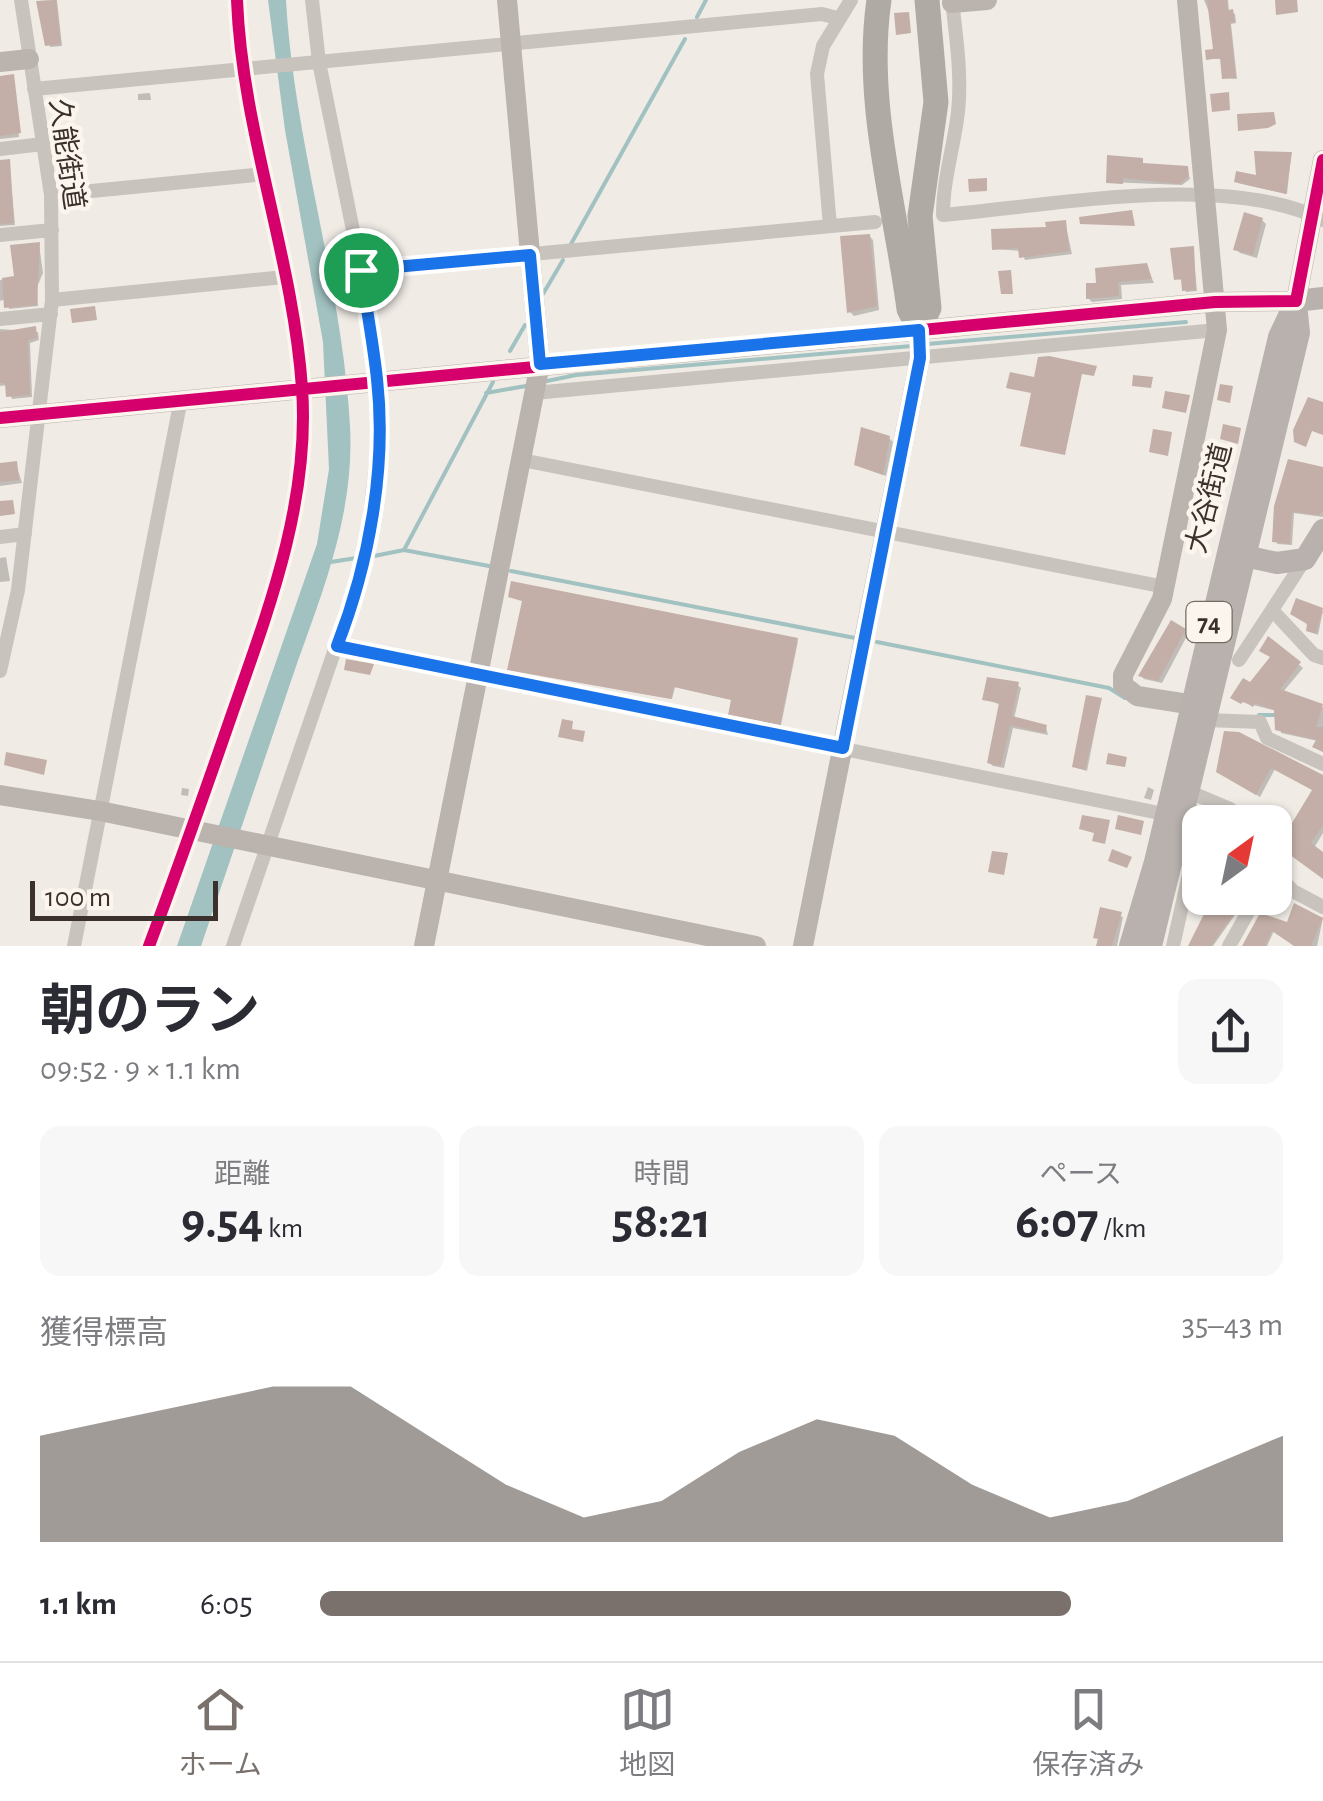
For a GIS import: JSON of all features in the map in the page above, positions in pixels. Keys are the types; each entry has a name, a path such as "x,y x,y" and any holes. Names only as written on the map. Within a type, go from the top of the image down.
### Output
{"highway":[{"path":"879,0 875,40 887,176 909,309 920,344"},
{"path":"920,344 929,308 920,216 936,102 944,1"}],"main road":[{"path":"1296,301 1323,298"},
{"name":"大谷街道","path":"1197,712 1245,556 1299,332 1296,301"},
{"name":"大谷街道","path":"1151,946 1173,854 1178,788 1279,337 1296,301"},
{"path":"1305,559 1323,530"},
{"name":"大谷街道","path":"1245,556 1277,563 1305,559"},
{"name":"大谷街道","path":"1130,946 1164,814 1178,788"}],"street":[{"name":"久能街道","path":"0,671 5,621 25,534 51,307 51,195 22,0"},
{"path":"150,946 288,541 302,459 305,386 244,68 237,0"},
{"path":"233,946 364,565 377,454 378,382 361,270 319,62 312,0"},
{"path":"424,946 540,364 507,0"},
{"path":"830,226 817,74 823,46 850,0"},
{"path":"986,0 944,1 959,96 943,185 943,215 1204,194 1317,217"},
{"path":"1187,0 1217,330 1165,587 1122,675 1123,685 1137,696 1197,712 1260,722 1267,738 1323,764"},
{"path":"34,89 822,14 837,18"},
{"path":"0,62 29,59"},
{"path":"0,149 43,144"},
{"path":"534,393 1215,302 1296,301 1317,217 1323,160"},
{"path":"51,195 265,174"},
{"path":"361,270 875,222"},
{"path":"0,235 52,230"},
{"path":"0,319 51,307 284,277"},
{"path":"0,418 540,364 1217,330"},
{"path":"803,946 920,344"},
{"path":"74,946 181,399"},
{"path":"522,460 1165,587"},
{"path":"0,536 25,534"},
{"path":"1239,660 1305,559"},
{"path":"1272,610 1314,656 1323,658"},
{"path":"337,646 1164,814"},
{"path":"1178,788 1220,805"},
{"path":"0,795 100,811 756,946"},
{"path":"1173,854 1192,860 1173,946"},
{"path":"1292,889 1323,908"},
{"path":"1229,946 1246,915"}],"water":[{"path":"268,0 286,0 298,107 338,319 350,426 347,492 324,587 201,946 177,946 317,544 329,469 323,342 285,130"}],"building":[{"path":"56,0 61,44 45,46 36,1"},
{"path":"1207,0 1227,0 1228,10 1233,9 1235,22 1230,22 1236,78 1222,79 1220,58 1206,60 1205,50 1213,49"},
{"path":"1275,0 1297,0 1298,12 1276,15"},
{"path":"909,12 911,33 896,35 894,13"},
{"path":"14,74 21,133 0,136 0,76"},
{"path":"1229,92 1230,110 1212,112 1210,94"},
{"path":"1274,112 1276,124 1238,131 1237,114"},
{"path":"1254,151 1292,152 1286,194 1234,182 1236,171 1256,175"},
{"path":"1107,155 1143,158 1143,163 1188,166 1189,176 1179,184 1123,178 1123,184 1106,183"},
{"path":"10,159 14,223 0,224 0,160"},
{"path":"987,178 987,191 969,192 968,179"},
{"path":"1132,210 1135,226 1080,224 1079,217"},
{"path":"1244,212 1263,218 1253,255 1233,250"},
{"path":"1066,220 1069,251 1019,258 1018,248 992,250 991,229 1046,227 1045,222"},
{"path":"870,234 877,306 847,313 840,236"},
{"path":"40,242 37,305 4,308 2,278 14,276 10,245"},
{"path":"1194,246 1196,290 1182,291 1181,279 1174,280 1170,248"},
{"path":"1147,263 1152,279 1118,282 1119,296 1086,299 1086,283 1096,283 1095,268"},
{"path":"1011,270 1013,294 1001,294 998,271"},
{"path":"95,306 97,320 72,323 70,309"},
{"path":"36,326 37,338 28,340 30,395 6,397 5,383 0,383 0,332"},
{"path":"1038,357 1097,366 1094,376 1082,374 1065,455 1020,446 1031,393 1006,388 1010,372 1034,377"},
{"path":"1133,375 1153,377 1151,388 1132,386"},
{"path":"1220,384 1233,386 1230,403 1217,400"},
{"path":"1165,391 1190,395 1186,413 1162,408"},
{"path":"1308,397 1323,402 1323,435 1312,431 1306,447 1294,442 1293,430"},
{"path":"1223,424 1241,428 1238,444 1220,439"},
{"path":"861,427 890,436 883,475 854,465"},
{"path":"1153,429 1172,432 1168,456 1149,452"},
{"path":"1208,445 1221,448 1218,461 1205,459"},
{"path":"1288,459 1323,467 1323,511 1319,515 1292,512 1290,544 1272,542 1274,506"},
{"path":"17,461 19,480 0,482 0,463"},
{"path":"13,500 15,514 0,516 0,501"},
{"path":"511,581 798,638 780,725 728,715 731,700 674,687 671,699 507,670 522,601 508,597"},
{"path":"1296,598 1323,608 1316,634 1306,631 1307,624 1290,614"},
{"path":"1171,620 1186,629 1158,681 1138,676"},
{"path":"1268,636 1301,662 1280,689 1323,704 1316,727 1323,727 1323,752 1312,747 1316,740 1275,730 1274,710 1230,698 1243,678 1250,682 1270,657 1259,651"},
{"path":"346,659 374,664 370,675 344,670"},
{"path":"987,677 1019,682 1012,716 1047,725 1045,733 1010,725 1001,766 987,763 999,703 982,700"},
{"path":"1086,695 1102,698 1085,770 1072,767"},
{"path":"562,719 573,721 572,729 585,731 583,742 558,737"},
{"path":"1224,731 1239,732 1323,775 1323,825 1311,843 1323,852 1323,879 1292,856 1292,823 1312,790 1271,768 1256,795 1216,772"},
{"path":"6,752 47,760 44,775 4,765"},
{"path":"1108,753 1127,757 1125,767 1106,764"},
{"path":"1082,815 1110,820 1105,844 1092,841 1094,833 1079,829"},
{"path":"1118,815 1144,821 1141,835 1115,829"},
{"path":"1112,849 1132,857 1127,868 1108,861"},
{"path":"992,851 1008,853 1004,875 988,872"},
{"path":"1294,903 1323,918 1311,946 1294,946 1272,931 1265,946 1242,946 1259,915 1287,922"},
{"path":"1100,907 1122,912 1112,946 1096,946 1098,939 1093,938"},
{"path":"1204,915 1233,915 1211,946 1188,946"}],"waterway":[{"path":"697,17 706,0"},
{"path":"571,244 685,39"},
{"path":"543,294 563,260"},
{"path":"927,344 1186,322"},
{"path":"510,351 525,325"},
{"path":"547,381 576,375 912,346"},
{"path":"404,550 493,382"},
{"path":"486,393 526,386"},
{"path":"369,557 404,550 489,566"},
{"path":"331,562 356,558"},
{"path":"511,571 855,638"},
{"path":"877,642 1109,688 1125,698"},
{"path":"1259,715 1279,715"}],"cycle path":[{"path":"149,946 261,632 284,552 300,471 303,430 297,339 248,97 237,0"},
{"path":"0,418 1215,302 1296,301 1323,160"}],"route":[{"path":"530,255 540,364 919,330 920,358 843,748 337,646 364,565 377,454 378,382 361,270 530,255"}]}
